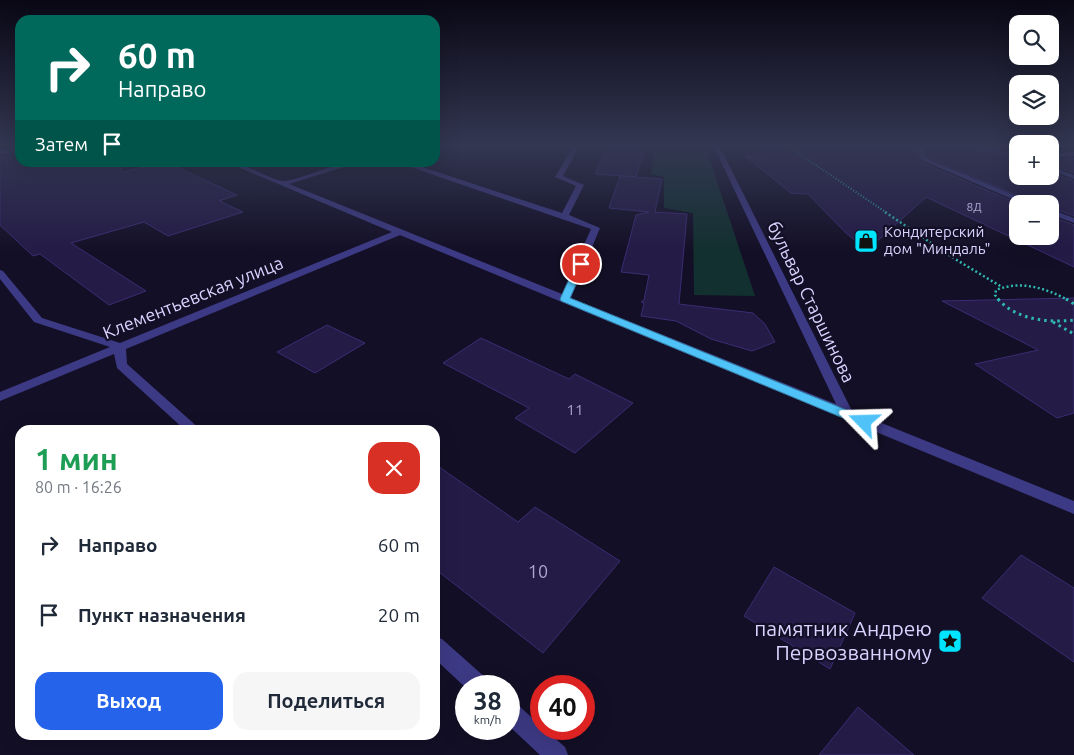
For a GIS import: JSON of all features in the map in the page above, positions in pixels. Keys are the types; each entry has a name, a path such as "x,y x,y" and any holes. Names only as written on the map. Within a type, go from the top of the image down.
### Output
{"street":[{"path":"272,180 1074,508"},
{"path":"281,184 294,180"},
{"path":"455,180 596,228 565,299"},
{"path":"564,216 580,185 567,180"},
{"name":"бульвар Старшинова","path":"733,180 847,414"},
{"path":"973,180 1009,195"},
{"path":"1059,215 1074,221"},
{"name":"Клементьевская улица","path":"0,396 399,232"},
{"path":"0,273 38,320 120,347 121,365 188,425"},
{"path":"440,650 468,675"},
{"path":"520,722 556,755"}],"path":[{"path":"838,180 954,259 1002,287"},
{"path":"1074,304 1053,293 1024,286 1002,287 996,290 995,295 1003,304 1020,313 1050,321 1074,334"},
{"path":"1050,321 1074,320"}],"green space":[{"path":"664,180 717,180 755,296 694,295 693,213 664,208"}],"building":[{"path":"0,180 205,180 237,195 219,201 243,212 168,236 144,222 71,243 146,291 109,305 40,254 33,256 0,225"},
{"path":"619,180 662,180 655,212 687,214 679,304 753,313 765,324 775,342 752,351 711,339 676,321 641,316 644,303 641,302 644,300 649,275 621,272 636,215 649,212 609,208"},
{"path":"775,180 963,180 1009,200 1009,236 926,197 872,246 859,244 808,194 791,193"},
{"path":"981,180 1009,180 1009,185 1059,185 1059,180 1074,181 1074,216 1059,210 1059,195 1016,195"},
{"path":"1059,219 1074,225 1074,267 1027,245 1059,245"},
{"path":"1074,298 1074,413 1057,418 975,364 1038,350 942,301"},
{"path":"327,325 365,343 315,373 277,352"},
{"path":"481,338 569,379 575,374 633,403 575,453 515,418 529,408 443,363"},
{"path":"440,467 518,522 535,507 620,561 543,653 440,573"},
{"path":"1021,555 1074,588 1074,662 982,598"},
{"path":"774,567 855,613 830,669 744,616"},
{"path":"858,707 914,755 819,755"}],"place":[{"name":"Кондитерский дом \"Миндаль\"","path":"866,241"},
{"name":"памятник Андрею Первозванному","path":"950,641"}],"route":[{"path":"581,264 565,299 864,422"}]}
